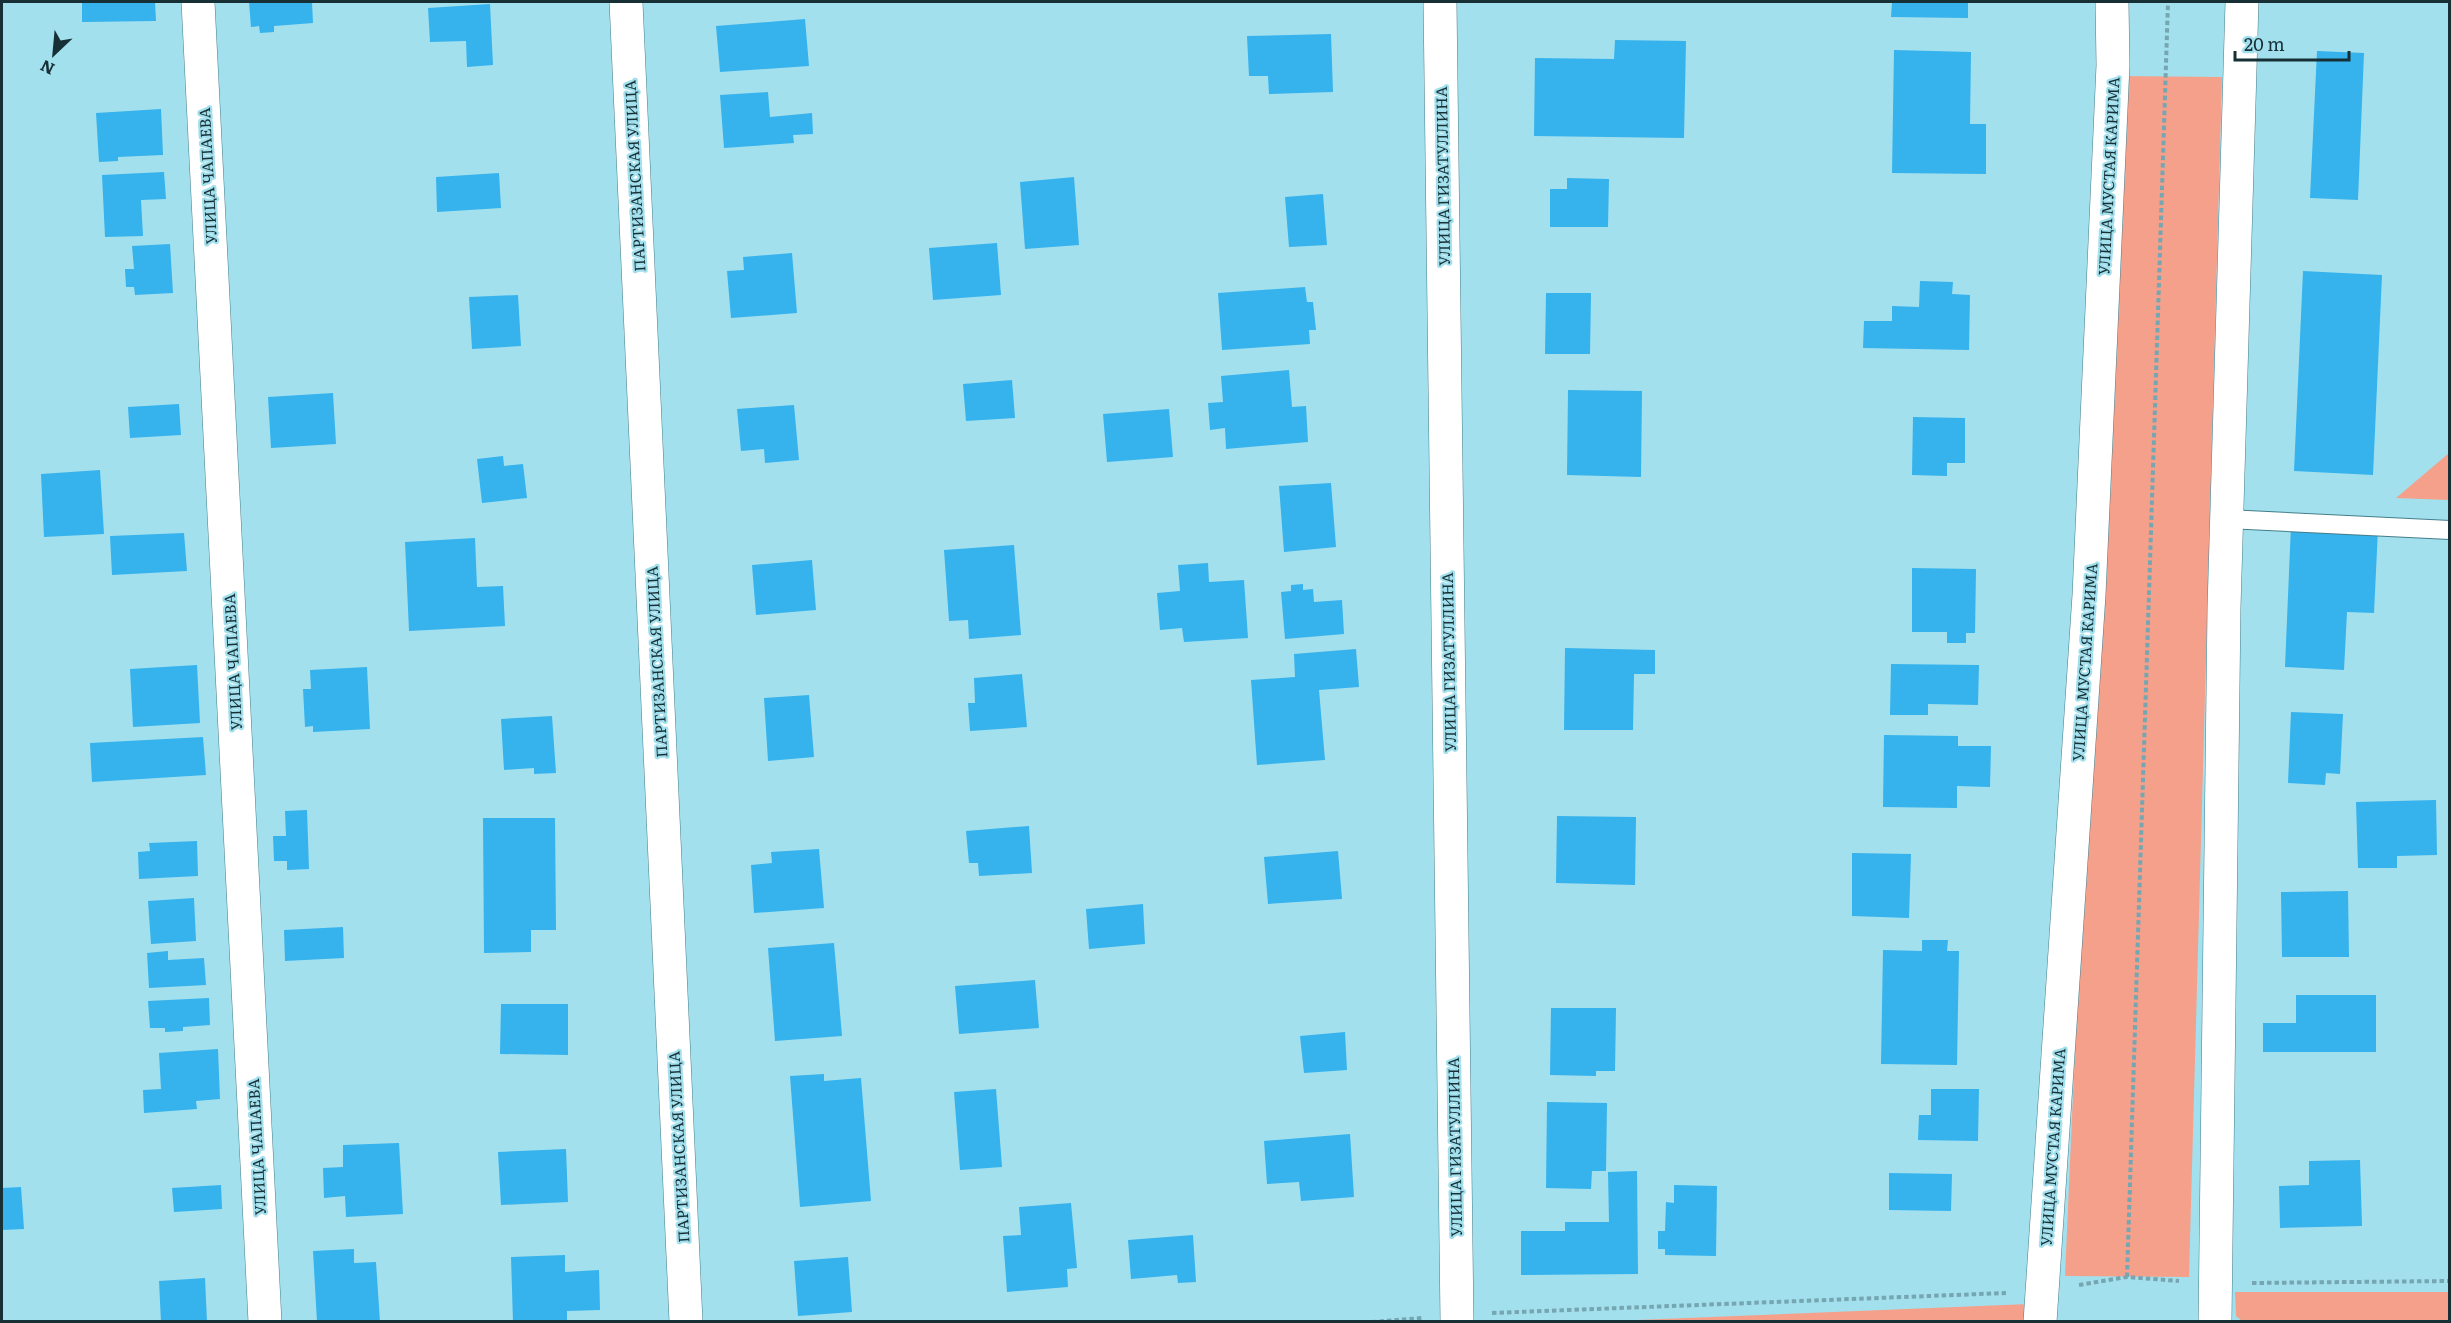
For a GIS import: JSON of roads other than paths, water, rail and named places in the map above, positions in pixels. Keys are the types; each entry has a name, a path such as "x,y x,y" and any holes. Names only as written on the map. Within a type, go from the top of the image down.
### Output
{"street":[{"name":"УЛИЦА ЧАПАЕВА","path":"198,2 265,1322"},
{"name":"ПАРТИЗАНСКАЯ УЛИЦА","path":"626,2 686,1322"},
{"name":"УЛИЦА ГИЗАТУЛЛИНА","path":"1440,2 1457,1318"},
{"name":"УЛИЦА МУСТАЯ КАРИМА","path":"2041,1306 2089,595 2113,65 2112,2"},
{"path":"2215,1322 2227,519 2242,2"}],"lane":[{"path":"2227,519 2450,530"}]}
